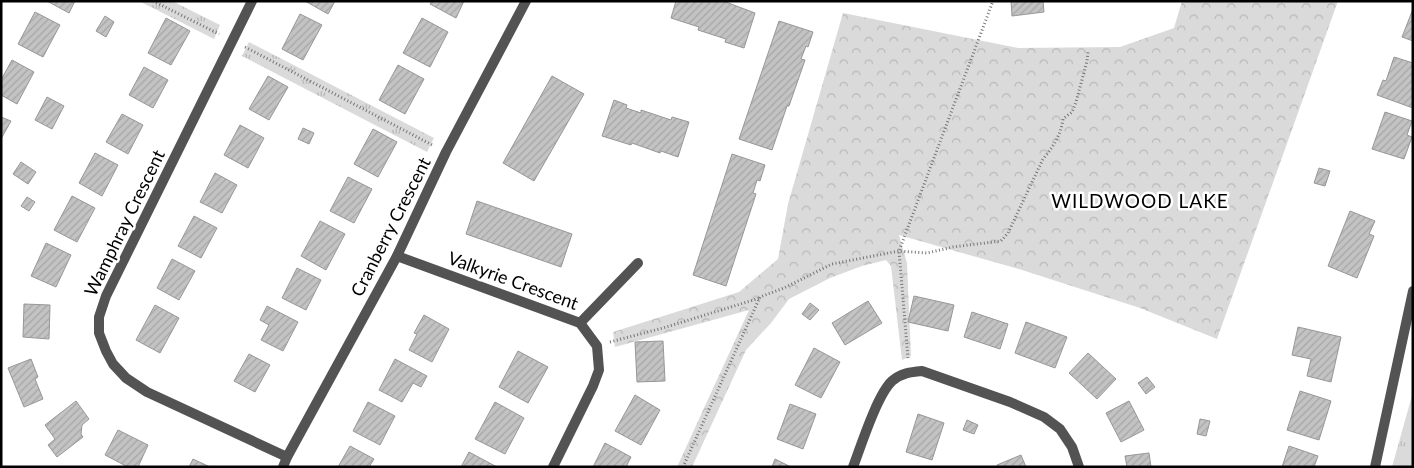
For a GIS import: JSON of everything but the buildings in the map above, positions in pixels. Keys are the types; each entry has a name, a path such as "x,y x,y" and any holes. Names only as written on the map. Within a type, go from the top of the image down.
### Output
{"street":[{"name":"Wamphray Crescent","path":"252,1 106,296 99,317 99,333 113,364 126,378 147,392 287,457"},
{"name":"Cranberry Crescent","path":"283,467 397,256 446,152 526,1"},
{"name":"Valkyrie Crescent","path":"397,256 580,324 597,346"},
{"path":"580,324 638,263"},
{"path":"1375,467 1413,291"},
{"path":"553,467 599,370 597,346"},
{"path":"852,467 882,396 892,380 909,372 922,371 1010,402 1044,417 1060,429 1072,447 1079,467"}],"path":[{"path":"153,1 232,40 446,152"},
{"path":"909,372 899,251 993,1"},
{"path":"597,346 664,328 760,298 832,264 899,251 927,252 1001,241 1008,232 1042,160 1050,151 1061,131 1063,119 1072,112 1088,51"},
{"path":"683,467 760,298"}],"green space":[{"path":"139,1 172,1 220,25 214,39"},
{"path":"1182,1 1338,1 1217,339 1140,308 1022,270 899,235 907,263 911,356 902,360 891,266 886,260 862,266 830,278 789,299 771,323 746,350 692,467 677,467 749,310 615,347 613,332 739,292 778,259 788,204 843,13 1018,48 1120,47 1174,28"},
{"path":"249,42 434,138 427,152 242,56"},
{"path":"1413,392 1413,467 1392,467"}],"district":[{"name":"WILDWOOD LAKE","path":"1140,201"}]}
